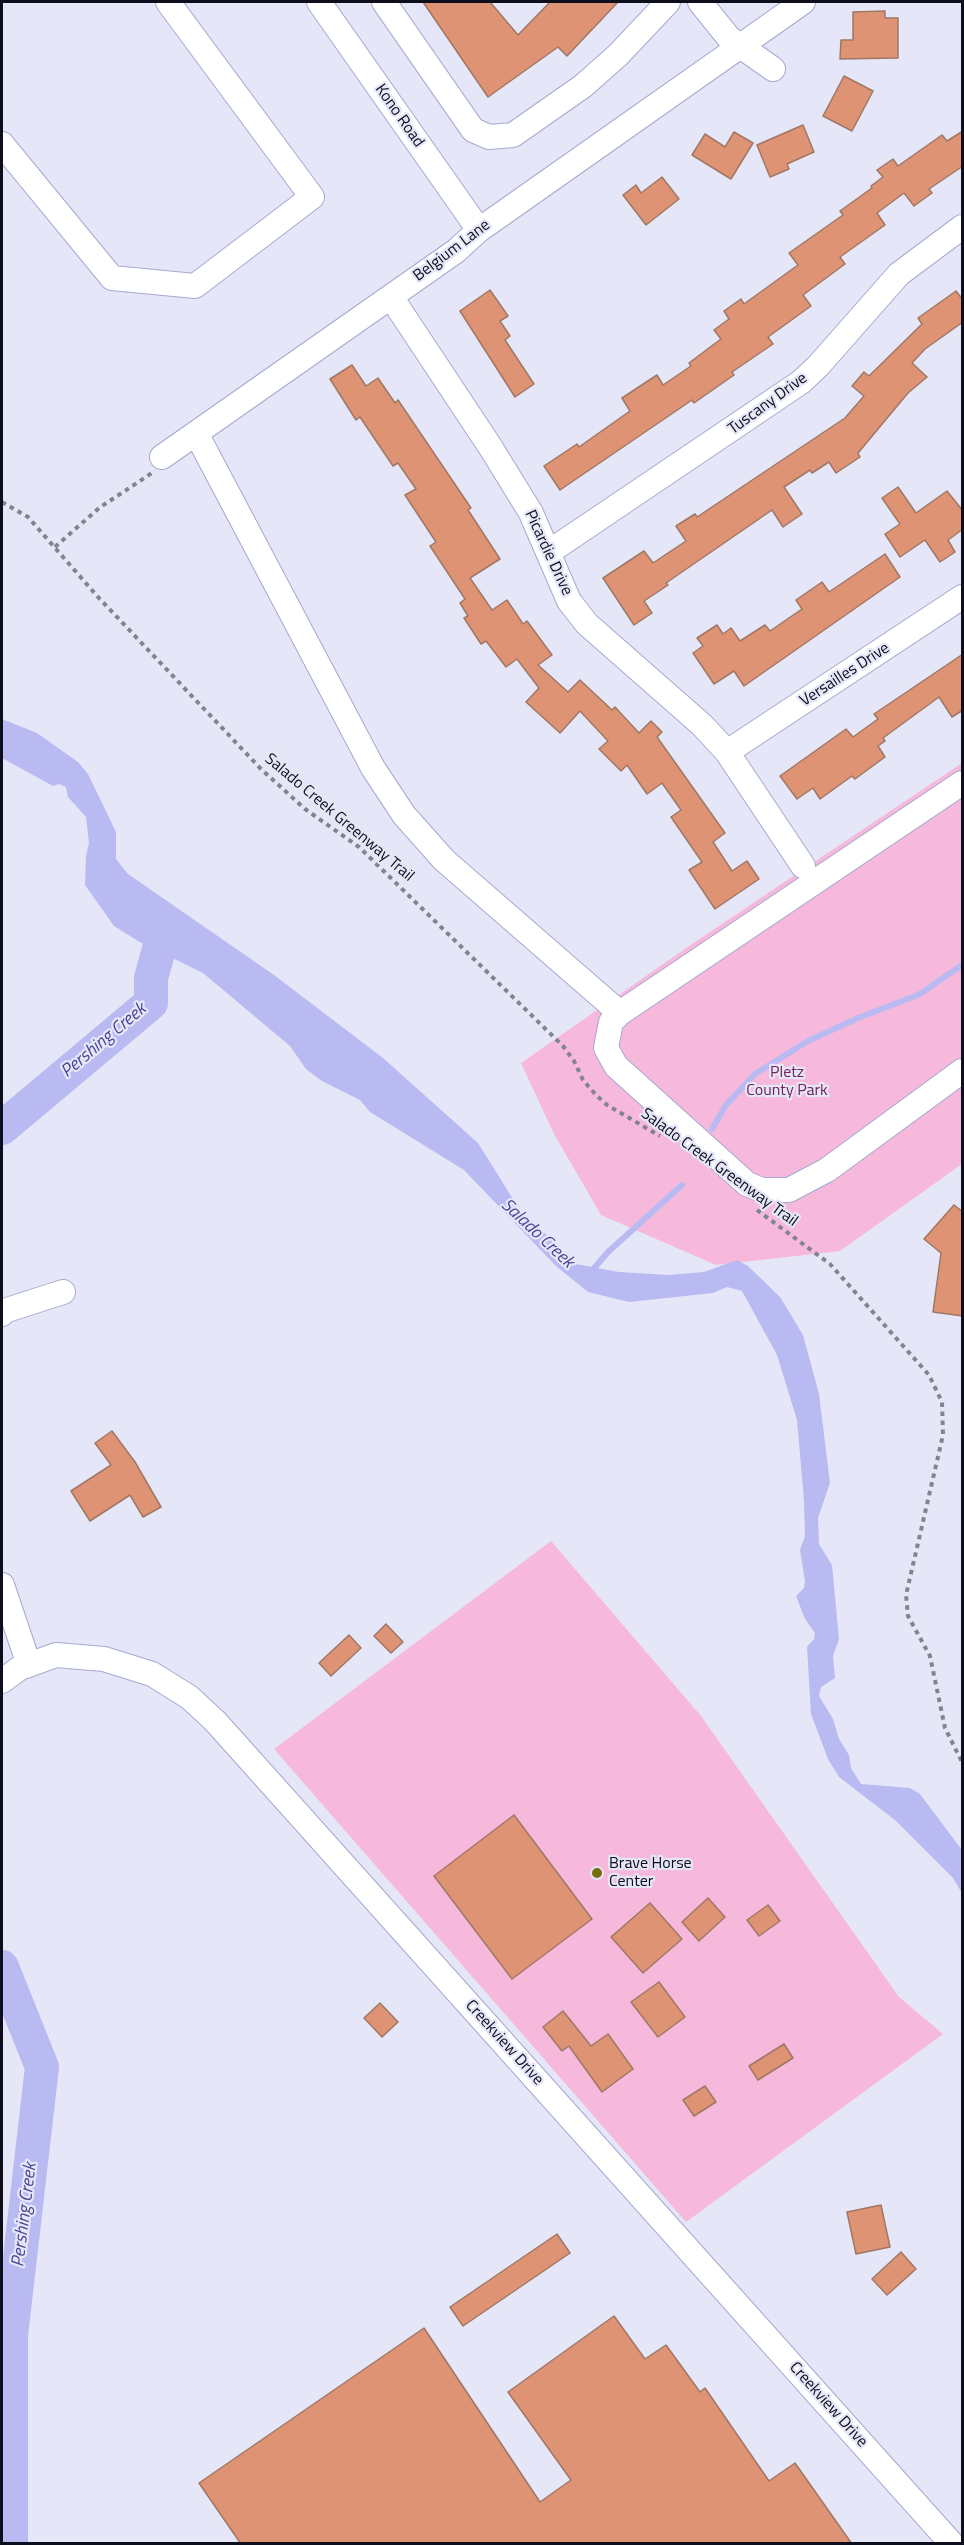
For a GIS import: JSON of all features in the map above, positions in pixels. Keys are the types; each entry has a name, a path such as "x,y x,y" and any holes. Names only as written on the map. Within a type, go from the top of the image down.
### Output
{"street":[{"path":"2,144 112,278 195,286 312,196 168,2"},
{"name":"Kono Road","path":"319,2 478,230"},
{"path":"384,2 472,130 489,137 513,135 583,86 618,54 668,2"},
{"path":"700,2 729,38 773,69"},
{"name":"Belgium Lane","path":"162,457 456,251 478,230 803,2"},
{"name":"Tuscany Drive","path":"549,552 801,382 818,366 899,274 963,227"},
{"name":"Picardie Drive","path":"391,297 531,513 569,601 588,624 702,725 727,752 803,866"},
{"path":"196,433 373,768 404,815 444,860 620,1013"},
{"name":"Versailles Drive","path":"727,752 963,597"},
{"path":"963,783 620,1013 612,1022 606,1048 616,1066 747,1184 762,1190 789,1190 827,1170 963,1071"},
{"path":"2,1314 4,1311 63,1292"},
{"path":"2,1585 30,1665"},
{"name":"Creekview Drive","path":"2,1682 20,1668 56,1654 104,1659 152,1674 189,1697 215,1721 952,2544"}],"path":[{"path":"56,547 99,508 155,471 162,457"},
{"name":"Salado Creek Greenway Trail","path":"3,501 28,517 98,597 261,769 305,809 359,848 563,1046 574,1061 583,1080 607,1106 665,1140"},
{"name":"Salado Creek Greenway Trail","path":"748,1204 830,1264 929,1375 942,1402 943,1435 906,1595 908,1616 930,1656 945,1728 963,1762"}],"green space":[{"name":"Pletz County Park","path":"962,763 962,1164 840,1251 716,1265 601,1215 554,1134 521,1063 692,944"},
{"name":"Brave Horse Center","path":"551,1541 701,1716 899,1997 943,2034 686,2222 274,1749"}],"water":[{"name":"Salado Creek","path":"2,719 37,733 78,762 88,774 116,832 116,859 128,874 274,975 383,1058 478,1143 518,1207 576,1264 619,1272 669,1275 704,1272 737,1260 748,1266 780,1297 803,1335 819,1394 830,1483 818,1518 819,1544 832,1565 839,1639 833,1656 835,1678 821,1687 819,1696 833,1719 839,1739 849,1755 851,1768 861,1784 910,1788 920,1794 962,1850 962,1893 953,1878 895,1820 839,1777 828,1759 811,1714 807,1647 814,1639 815,1633 805,1619 796,1596 804,1588 805,1581 800,1550 805,1536 797,1420 777,1355 742,1291 727,1287 713,1293 629,1302 588,1292 556,1266 464,1170 370,1112 360,1100 322,1081 306,1069 290,1046 203,973 138,941 114,926 85,885 89,843 86,817 68,797 66,787 59,784 53,786 2,758"}],"building":[{"path":"423,2 490,2 518,35 550,2 618,2 567,56 558,47 488,97"},
{"path":"885,11 885,18 898,18 898,58 840,59 841,40 853,40 853,12"},
{"path":"844,76 873,91 852,131 823,116"},
{"path":"803,125 814,152 787,164 789,169 770,177 757,145"},
{"path":"963,131 963,166 929,189 932,193 914,206 904,193 877,213 885,225 840,257 845,264 803,295 811,306 768,337 773,344 732,372 734,375 694,403 692,400 560,490 544,466 577,444 579,447 630,411 622,398 657,375 663,385 691,366 689,363 721,339 714,330 729,319 724,311 741,299 744,304 798,265 789,253 843,215 840,211 872,188 871,186 883,177 877,170 893,159 898,166 942,135 947,141"},
{"path":"734,132 753,143 731,179 692,155 705,134 725,147"},
{"path":"662,177 679,199 646,225 623,195 636,185 641,193"},
{"path":"490,290 508,316 500,321 510,336 505,340 534,384 515,397 460,311"},
{"path":"956,291 963,300 963,322 925,349 912,363 927,377 908,393 858,453 860,457 836,473 829,462 812,473 810,470 784,487 802,514 783,527 772,510 666,583 668,585 644,601 652,613 634,625 603,578 644,551 653,563 686,541 676,526 695,514 697,517 845,418 864,396 852,386 864,372 869,376 922,324 918,318"},
{"path":"352,365 366,386 378,378 395,403 398,400 471,508 468,510 500,559 470,578 492,610 507,600 523,624 527,621 552,655 538,665 568,692 580,680 612,710 615,707 639,733 651,721 662,732 657,737 725,833 713,842 732,871 747,861 759,879 715,909 689,870 702,862 671,817 681,810 662,783 647,794 627,765 621,771 599,749 608,741 580,711 560,733 526,702 539,688 517,659 506,667 486,641 481,644 464,618 468,616 460,603 465,599 430,546 436,542 405,495 416,489 398,463 393,466 360,417 356,420 330,379"},
{"path":"898,487 916,513 947,491 963,511 963,529 948,540 955,552 940,562 925,540 900,557 885,534 900,524 882,498"},
{"path":"885,554 900,577 744,686 734,671 714,684 693,653 703,646 697,638 717,625 723,634 731,628 740,641 765,625 770,631 802,609 796,600 822,582 829,592"},
{"path":"963,654 963,710 952,717 939,697 883,738 885,741 878,746 885,757 855,779 852,776 820,799 813,788 797,799 780,776 846,729 853,737 878,719 874,714"},
{"path":"954,1205 963,1212 963,1316 933,1312 941,1253 924,1239"},
{"path":"112,1431 135,1462 161,1507 143,1517 130,1495 90,1521 71,1491 111,1465 95,1443"},
{"path":"386,1624 403,1642 391,1653 374,1636"},
{"path":"349,1635 361,1648 331,1676 319,1663"},
{"path":"514,1815 592,1919 512,1979 434,1876"},
{"path":"708,1898 725,1917 699,1941 682,1922"},
{"path":"650,1903 682,1939 643,1973 611,1937"},
{"path":"768,1905 780,1921 759,1936 747,1920"},
{"path":"659,1982 685,2017 658,2037 631,2002"},
{"path":"380,2003 398,2022 382,2037 364,2018"},
{"path":"563,2011 591,2046 608,2034 633,2069 602,2092 569,2046 562,2051 543,2027"},
{"path":"784,2044 793,2058 758,2080 749,2066"},
{"path":"705,2086 716,2102 694,2116 683,2100"},
{"path":"881,2205 890,2247 856,2254 847,2212"},
{"path":"557,2234 570,2253 463,2326 450,2307"},
{"path":"901,2252 916,2269 887,2295 872,2279"},
{"path":"614,2316 645,2359 666,2345 700,2392 705,2388 769,2481 795,2463 852,2544 241,2544 199,2483 424,2328 540,2502 571,2480 508,2392"}],"waterway":[{"name":"Pershing Creek","path":"2,1128 151,1003 151,978 164,931"},
{"path":"712,1129 726,1105 755,1074 808,1041 858,1018 920,994 962,965"},
{"path":"589,1274 608,1252 682,1185"},
{"name":"Pershing Creek","path":"2,1967 42,2067 11,2335 11,2544"}],"place":[{"name":"Brave Horse Center","path":"597,1873"}]}
